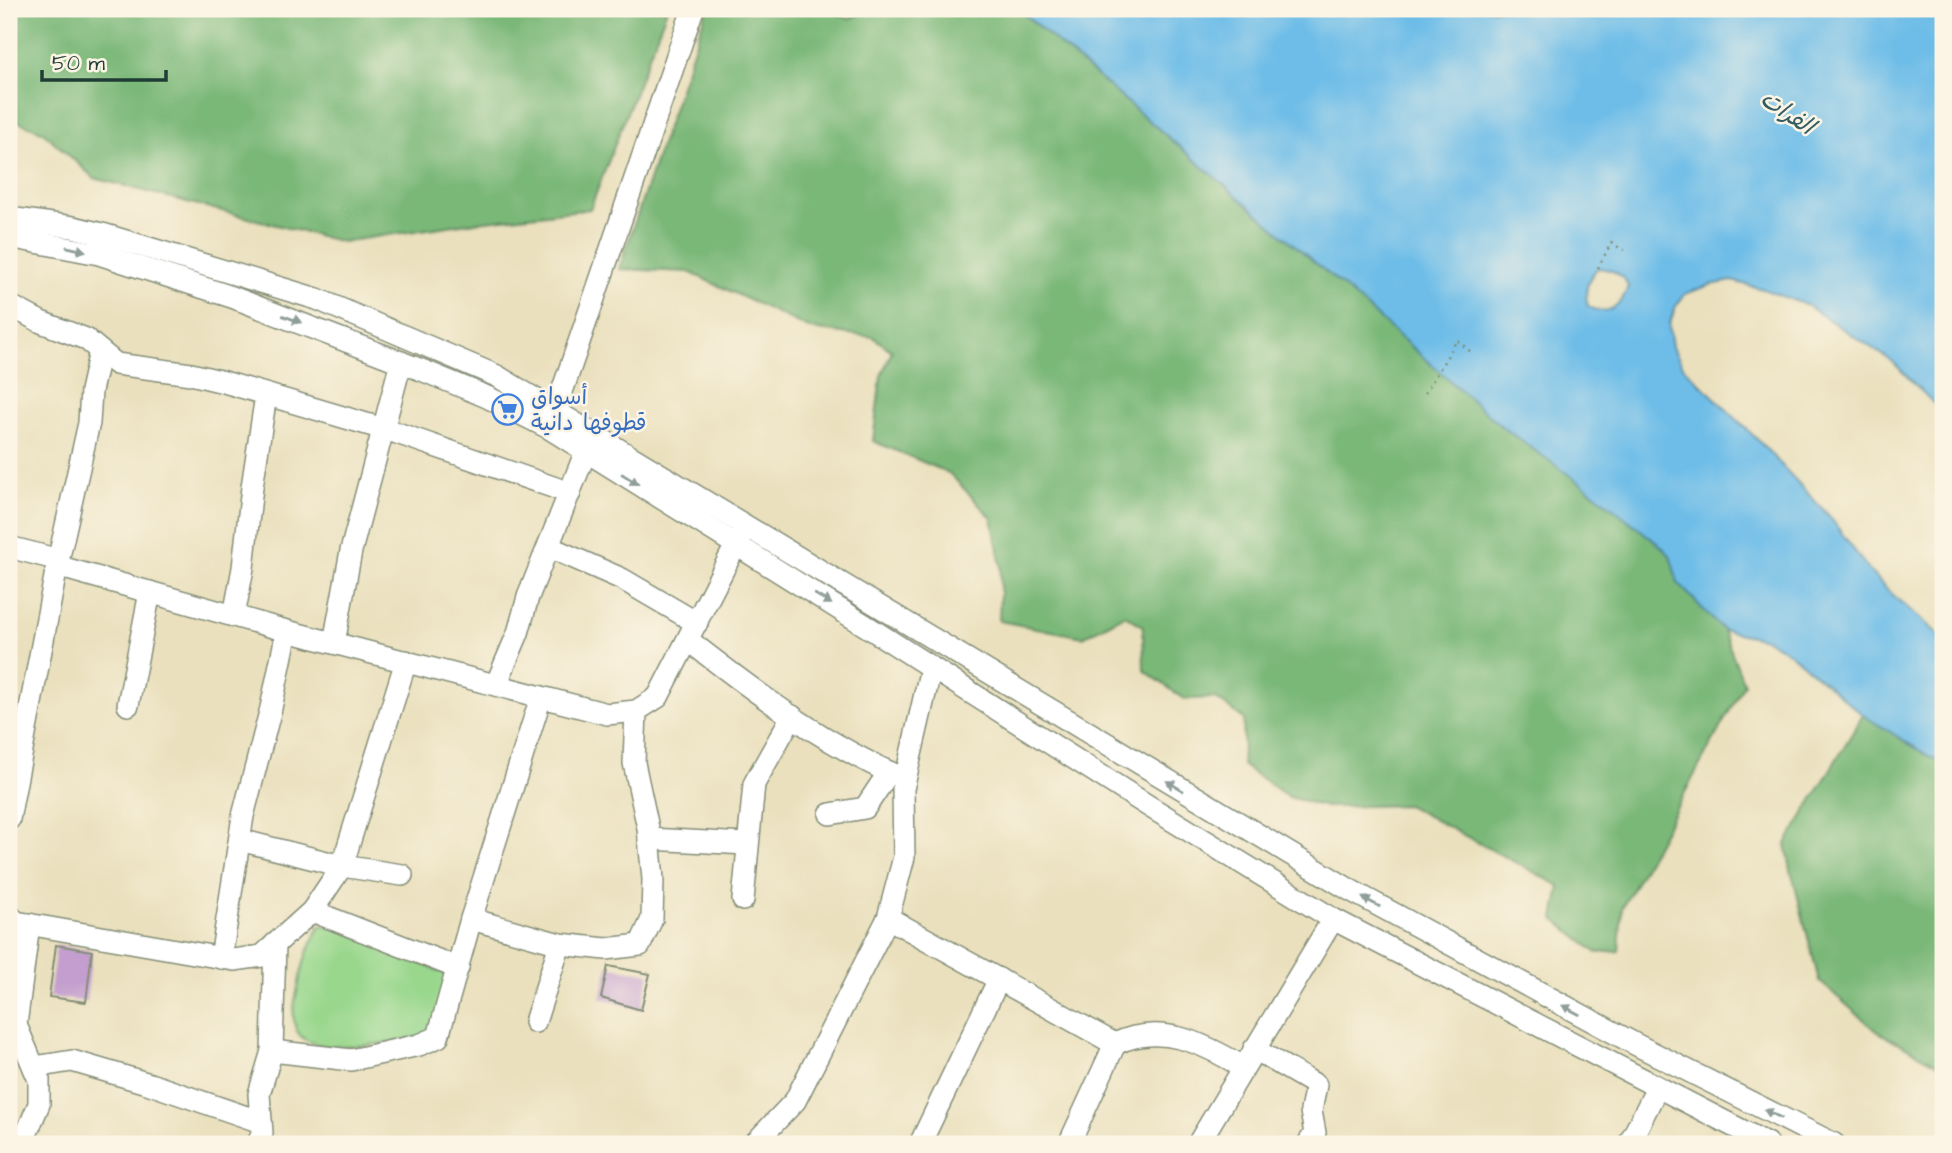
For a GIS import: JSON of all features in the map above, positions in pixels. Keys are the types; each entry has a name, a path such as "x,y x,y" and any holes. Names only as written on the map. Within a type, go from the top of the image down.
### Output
{"street":[{"path":"552,419 692,9"},
{"path":"9,218 73,227 106,235 317,299 497,376 552,419 586,451 1147,805 1333,919 1768,1144"},
{"path":"9,237 67,247 232,297 487,397 552,419 745,527 1350,890 1684,1070 1834,1144"},
{"path":"9,305 41,323 86,339 116,364 191,374 266,394 383,429 570,493"},
{"path":"9,820 58,563 89,423 91,391 100,351"},
{"path":"334,643 351,551 401,362"},
{"path":"234,616 266,394"},
{"path":"496,685 586,451"},
{"path":"9,547 150,592 287,631 607,714 636,711 658,696 745,527"},
{"path":"549,547 622,579 692,632 760,696 897,776 903,789 904,858 888,918 795,1101 754,1144"},
{"path":"128,705 150,592"},
{"path":"221,958 240,839 287,631"},
{"path":"9,915 16,922 221,958 234,960 261,956 312,911 342,866 406,661"},
{"path":"830,814 865,808 897,776 931,667"},
{"path":"272,1051 351,1060 419,1045 438,1037 471,919 541,697"},
{"path":"471,919 560,944 606,948 640,945 652,919 653,879 649,839 634,763 636,711"},
{"path":"743,900 754,784 792,716"},
{"path":"240,839 342,866 402,875"},
{"path":"649,839 747,845"},
{"path":"312,911 458,968"},
{"path":"888,918 1115,1044"},
{"path":"1198,1144 1333,919"},
{"path":"22,1144 39,1104 39,1080 16,1025 29,924"},
{"path":"258,1144 262,1133 260,1094 272,1051 275,944"},
{"path":"535,1022 560,944"},
{"path":"920,1144 999,979"},
{"path":"1069,1144 1115,1044 1132,1035 1170,1035 1249,1058 1316,1084 1311,1111 1315,1133 1308,1144"},
{"path":"1622,1070 1635,1044"},
{"path":"34,1067 72,1061 261,1122"},
{"path":"1629,1144 1664,1092 1684,1070"}],"path":[{"path":"1598,268 1611,243 1624,250"},
{"path":"1425,394 1457,340 1472,353"}],"green space":[{"path":"9,9 667,9 590,209 468,223 342,242 94,178 42,131 9,118"},
{"path":"707,9 825,9 849,19 870,9 1018,9 1345,288 1501,426 1593,492 1670,555 1678,583 1723,630 1744,684 1622,908 1619,951 1597,953 1554,919 1560,886 1407,805 1326,807 1289,797 1242,765 1244,719 1215,698 1184,699 1144,670 1143,626 1125,615 1083,637 999,621 1001,566 992,518 949,473 873,441 881,376 892,351 873,337 811,329 689,272 619,269"},
{"path":"1863,715 1932,758 1943,762 1943,1067 1878,1032 1819,981 1791,870 1786,844"},
{"path":"330,925 444,973 450,978 431,1035 342,1047 309,1041 299,1034 295,1025 294,1008 303,965 320,926"}],"water":[{"name":"الفرات","path":"1018,9 1943,9 1943,413 1892,361 1806,305 1763,289 1732,281 1685,294 1676,306 1669,325 1672,347 1684,368 1757,439 1829,516 1871,573 1943,638 1943,762 1932,758 1863,715 1791,654 1766,639 1723,630 1678,583 1670,555 1662,547 1593,492 1501,426 1345,288","holes":["1598,268 1620,275 1628,286 1614,308 1602,311 1588,306 1586,296 1591,276"]}],"building":[{"path":"56,945 92,951 86,1002 49,997"},
{"path":"608,966 650,974 641,1010 601,998"}],"place":[{"name":"أسواق قطوفها دانية","path":"508,410"}]}
